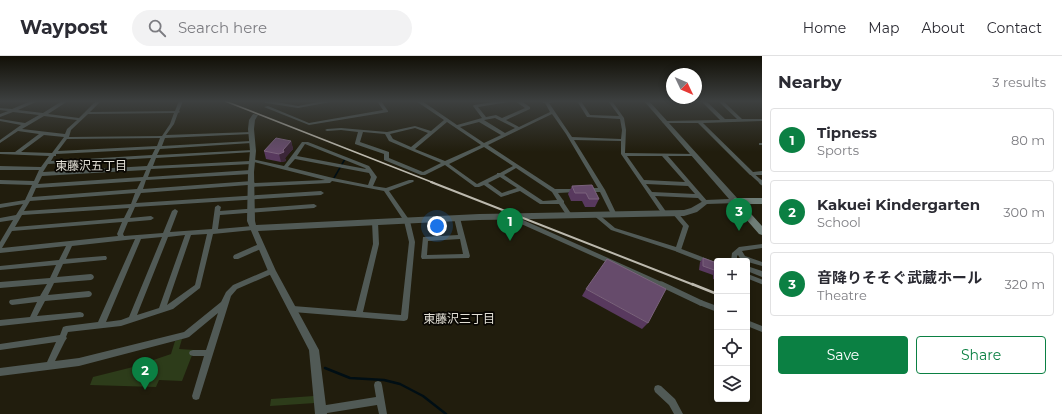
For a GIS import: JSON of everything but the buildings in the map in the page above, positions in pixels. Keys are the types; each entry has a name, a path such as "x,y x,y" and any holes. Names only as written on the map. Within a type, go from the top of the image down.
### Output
{"main road":[{"path":"735,201 762,201"},
{"path":"735,201 762,232"}],"street":[{"path":"0,142 38,118"},
{"path":"63,118 80,119"},
{"path":"122,238 120,234 126,220 159,146 175,118"},
{"path":"254,118 252,120 251,137 251,210 253,228 272,270 314,350 320,412 380,400"},
{"path":"295,118 309,124 346,118"},
{"path":"443,118 554,191 569,215"},
{"path":"457,126 488,118"},
{"path":"499,118 518,128"},
{"path":"502,120 507,118"},
{"path":"360,131 356,142 387,153 386,159 424,174 541,118"},
{"path":"557,118 602,190 613,213"},
{"path":"617,118 622,118 623,154 664,213"},
{"path":"660,118 735,201"},
{"path":"720,118 724,121"},
{"path":"738,118 742,121"},
{"path":"0,247 19,215 41,171 67,137 69,130 80,119"},
{"path":"482,119 504,135"},
{"path":"0,120 26,125"},
{"path":"412,149 447,120"},
{"path":"664,122 762,121"},
{"path":"700,122 762,183"},
{"path":"327,130 341,129 387,133 415,127 431,133"},
{"path":"17,130 67,137 251,137"},
{"path":"470,135 476,132"},
{"path":"17,153 43,133"},
{"path":"387,133 391,140 445,163 477,186 518,166"},
{"path":"0,134 10,135"},
{"path":"0,153 54,154 251,137"},
{"path":"571,138 623,140"},
{"path":"285,168 304,143 308,143 367,167 374,177 370,188"},
{"path":"623,154 664,156 694,155"},
{"path":"47,163 155,156 252,158 285,168 370,188 386,190 411,181"},
{"path":"664,156 702,199"},
{"path":"294,157 371,172"},
{"path":"0,168 41,171 150,167 252,158"},
{"path":"0,182 34,185 251,172"},
{"path":"752,174 762,173"},
{"path":"500,174 542,202 562,202"},
{"path":"0,206 27,200 140,191 333,180"},
{"path":"484,182 501,195 521,189"},
{"path":"642,182 689,184"},
{"path":"293,309 404,318 412,242 407,221 386,190"},
{"path":"554,191 602,190"},
{"path":"0,220 19,215 321,193"},
{"path":"651,194 735,201"},
{"path":"0,251 122,238 253,228 509,216 690,212 702,199"},
{"path":"50,365 66,329 100,326 132,320 171,308 198,286 217,210 251,210 314,206"},
{"path":"132,320 163,236 175,211"},
{"path":"675,213 686,226 678,250"},
{"path":"595,214 613,228 714,264"},
{"path":"509,216 714,308"},
{"path":"0,235 9,231 151,218"},
{"path":"457,218 462,237 467,256 424,257 426,239 462,237"},
{"path":"359,314 376,244 375,222"},
{"path":"162,310 188,234"},
{"path":"100,326 139,237"},
{"path":"32,320 70,244"},
{"path":"236,257 261,246"},
{"path":"734,258 734,255 739,251 762,246"},
{"path":"739,251 744,258 762,264"},
{"path":"0,268 104,258"},
{"path":"750,269 762,274"},
{"path":"196,396 228,294 235,287 272,270"},
{"path":"0,285 91,277"},
{"path":"750,277 762,282"},
{"path":"12,302 89,294"},
{"path":"0,372 79,362 186,336 224,304"},
{"path":"0,323 80,315"},
{"path":"750,323 762,329"},
{"path":"0,347 62,338"},
{"path":"193,353 209,353"},
{"path":"378,385 383,414"},
{"path":"658,389 672,402 679,414"}],"green space":[{"path":"182,339 179,349 194,350 182,381 159,380 156,387 90,385 93,377 133,367 171,354 175,341"},
{"path":"314,396 315,403 270,406 271,399"}],"waterway":[{"path":"334,178 345,159"},
{"path":"325,368 350,378 384,380 400,384 423,396 446,414"}],"railway":[{"path":"268,118 434,183"},
{"path":"431,182 694,285"},
{"path":"692,284 714,293"}],"place":[{"name":"音降りそそぐ武蔵ホール","path":"739,231"},
{"name":"Tipness","path":"510,241"},
{"name":"Kakuei Kindergarten","path":"145,390"}],"district":[{"name":"東藤沢五丁目","path":"91,166"},
{"name":"東藤沢三丁目","path":"459,319"}]}
